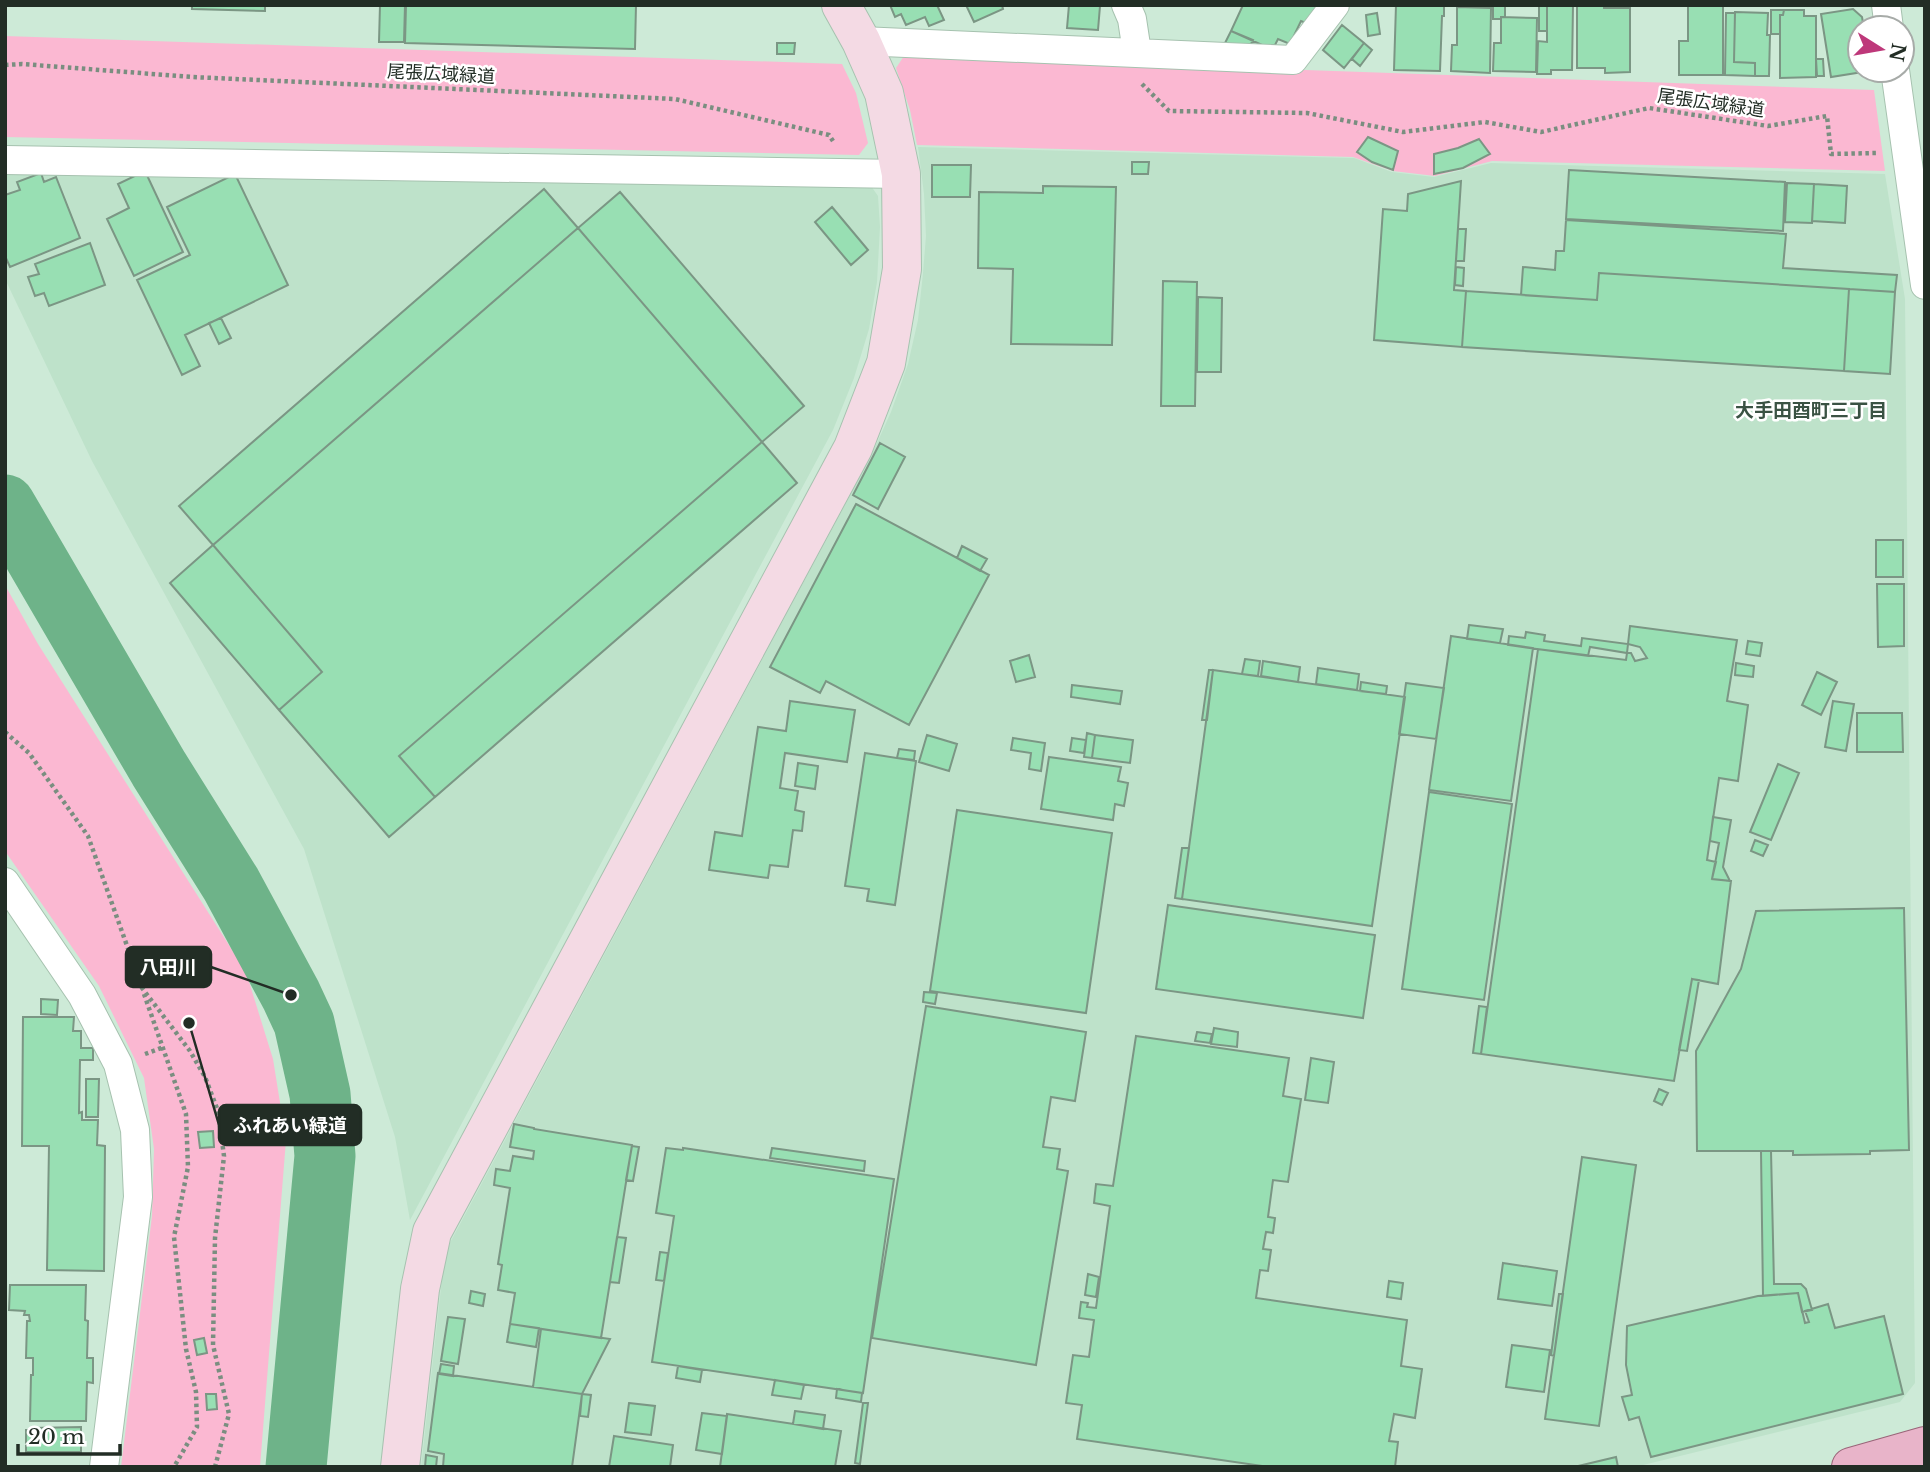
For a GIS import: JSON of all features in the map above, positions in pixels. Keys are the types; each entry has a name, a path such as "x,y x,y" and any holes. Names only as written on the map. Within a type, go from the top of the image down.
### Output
{"main road":[{"path":"1851,1467 1925,1446"}],"street":[{"path":"400,1467 420,1290 432,1233 853,448 886,363 902,269 901,174 884,93 861,41 841,5"},
{"path":"1126,5 1132,19 1137,52"},
{"path":"861,41 1293,60 1335,5"},
{"path":"1897,84 1925,285"},
{"path":"5,160 901,174"},
{"path":"5,882 82,995 118,1064 135,1130 138,1197 104,1467"}],"path":[{"name":"尾張広域緑道","path":"1110,51 1169,111 1307,113 1404,132 1485,122 1541,132 1649,108 1768,126 1827,116 1831,154 1906,153"},
{"name":"尾張広域緑道","path":"5,65 191,77 675,99 829,135 850,173"},
{"path":"5,732 29,753 88,836 186,1115 188,1167 174,1237 186,1349 196,1392 197,1427 174,1467"},
{"path":"142,988 190,1051 205,1077 218,1111 224,1156 215,1238 212,1345 229,1414 215,1467"}],"shaded area":[{"path":"5,36 842,64 856,93 868,143 859,155 5,137"},
{"path":"904,56 1874,90 1885,171 1492,161 1435,176 1393,171 1353,157 917,145 910,110 896,68"},
{"path":"918,147 1354,158 1392,172 1434,177 1491,163 1885,174 1905,299 1915,1383 1900,1402 1635,1467 421,1467 445,1252 844,507 891,412 908,364 918,320 923,273 926,236"},
{"path":"5,169 871,186 878,196 880,227 877,282 869,329 854,378 833,430 410,1220 395,1137 304,849 92,461 5,279"},
{"path":"5,585 38,644 246,972 273,1059 286,1140 260,1467 121,1467 152,1216 154,1149 144,1078 99,986 5,851"}],"building":[{"path":"192,5 265,5 265,11 192,9"},
{"path":"380,5 405,5 404,42 379,42"},
{"path":"406,5 636,5 635,49 405,43"},
{"path":"890,5 937,5 944,20 929,26 925,17 906,25 901,14 895,17"},
{"path":"966,5 1002,5 1003,9 974,22"},
{"path":"1069,5 1100,6 1098,30 1067,28"},
{"path":"1243,5 1318,5 1306,23 1301,21 1290,44 1278,39 1275,45 1262,45 1231,31"},
{"path":"1396,5 1444,5 1440,71 1394,70"},
{"path":"1493,5 1505,5 1505,17 1493,19"},
{"path":"1539,5 1547,5 1547,31 1539,31"},
{"path":"1547,5 1573,5 1572,70 1551,70 1551,74 1537,74 1538,41 1547,42"},
{"path":"1577,5 1630,8 1630,72 1605,73 1605,68 1577,68"},
{"path":"1688,5 1723,5 1723,75 1679,75 1679,41 1688,41"},
{"path":"1457,7 1491,8 1490,73 1451,71 1452,45 1457,45"},
{"path":"1853,9 1859,14 1846,14 1846,75 1831,77 1821,14"},
{"path":"1771,10 1784,10 1783,15 1780,15 1780,34 1771,34"},
{"path":"1784,10 1804,10 1804,16 1816,16 1816,77 1780,78 1780,15 1783,15"},
{"path":"1735,12 1768,13 1769,76 1755,76 1755,63 1734,62"},
{"path":"1377,13 1380,34 1368,36 1366,15"},
{"path":"1726,13 1735,13 1734,62 1755,63 1755,76 1725,75"},
{"path":"1501,17 1537,18 1536,72 1493,71 1494,43 1501,43"},
{"path":"1342,25 1364,43 1344,68 1323,50"},
{"path":"1231,31 1253,40 1250,46 1224,45"},
{"path":"777,43 795,43 794,54 777,54"},
{"path":"1364,43 1372,50 1360,66 1352,59"},
{"path":"1816,59 1823,59 1824,76 1817,76"},
{"path":"1368,137 1398,151 1393,170 1372,162 1357,152"},
{"path":"1479,139 1490,154 1463,168 1434,174 1434,154"},
{"path":"1132,162 1149,162 1148,174 1132,174"},
{"path":"932,165 971,165 970,197 932,197"},
{"path":"1569,170 1785,182 1783,231 1566,219"},
{"path":"145,171 183,252 134,276 107,219 129,208 118,184"},
{"path":"41,173 44,182 56,177 80,238 10,267 5,256 5,195 20,190 17,182"},
{"path":"235,174 288,285 185,335 200,366 182,375 137,280 190,255 167,207"},
{"path":"1461,181 1454,290 1466,291 1462,347 1374,340 1383,209 1407,211 1408,194"},
{"path":"1787,183 1814,184 1812,223 1785,222"},
{"path":"1814,184 1847,186 1845,223 1812,221"},
{"path":"1043,186 1116,187 1112,345 1011,344 1013,269 978,268 979,192 1043,193"},
{"path":"544,189 578,228 213,545 179,506"},
{"path":"620,192 804,406 762,442 578,228"},
{"path":"832,207 868,250 851,265 815,222"},
{"path":"1566,220 1786,234 1783,268 1897,275 1895,292 1599,273 1597,300 1521,295 1523,267 1555,270 1556,251 1564,251"},
{"path":"578,228 762,442 399,756 435,797 389,837 279,710 322,672 213,545"},
{"path":"1458,229 1466,229 1464,261 1456,261"},
{"path":"90,243 105,285 49,306 44,293 35,296 28,277 39,274 35,264"},
{"path":"1456,267 1464,268 1463,286 1455,285"},
{"path":"1599,273 1849,289 1844,371 1462,347 1466,291 1597,300"},
{"path":"1163,281 1197,282 1195,406 1161,406"},
{"path":"1849,289 1895,292 1890,374 1844,371"},
{"path":"1198,297 1222,298 1221,372 1197,372"},
{"path":"221,318 231,338 219,344 209,323"},
{"path":"762,442 797,483 435,797 399,756"},
{"path":"880,443 905,457 878,509 853,495"},
{"path":"856,504 989,575 909,725 826,681 820,693 770,667"},
{"path":"1876,540 1903,540 1903,577 1876,577"},
{"path":"213,545 322,672 279,710 170,583"},
{"path":"962,546 987,559 980,571 957,558"},
{"path":"1877,584 1904,584 1904,646 1878,647"},
{"path":"1469,625 1503,629 1500,643 1467,639"},
{"path":"1630,626 1737,640 1727,701 1748,705 1738,781 1719,778 1707,860 1716,862 1712,879 1731,881 1718,984 1692,979 1674,1081 1481,1054 1538,649 1626,660 1627,653 1631,653 1635,661 1647,658 1640,647 1628,644"},
{"path":"1526,632 1545,635 1544,641 1581,646 1582,638 1628,644 1627,653 1590,647 1588,656 1508,645 1509,636 1525,638"},
{"path":"1451,636 1533,648 1511,801 1429,790"},
{"path":"1748,641 1762,643 1760,656 1746,654"},
{"path":"1029,655 1035,677 1016,682 1010,661"},
{"path":"1245,659 1260,661 1258,676 1242,674"},
{"path":"1263,661 1300,667 1298,682 1261,676"},
{"path":"1736,663 1754,666 1753,677 1735,675"},
{"path":"1318,668 1359,674 1357,690 1316,684"},
{"path":"1209,670 1213,670 1207,720 1202,720"},
{"path":"1213,670 1405,697 1372,926 1182,899"},
{"path":"1817,672 1837,682 1821,715 1802,705"},
{"path":"1361,682 1387,686 1386,694 1360,691"},
{"path":"1406,683 1444,688 1436,739 1399,734"},
{"path":"1072,685 1122,691 1120,704 1071,697"},
{"path":"790,701 855,710 847,762 785,753 780,788 798,791 795,810 804,812 802,831 793,830 788,867 770,865 768,878 709,870 715,832 742,836 758,727 786,731"},
{"path":"1833,701 1854,704 1846,751 1825,747"},
{"path":"1857,713 1902,713 1903,752 1857,752"},
{"path":"1087,733 1095,735 1092,758 1084,757"},
{"path":"927,735 957,744 949,771 919,762"},
{"path":"1095,735 1133,740 1130,763 1092,758"},
{"path":"1013,738 1045,743 1041,771 1029,769 1031,753 1011,750"},
{"path":"1072,738 1086,740 1084,753 1070,751"},
{"path":"899,749 915,751 914,760 897,758"},
{"path":"865,753 916,761 895,905 867,901 869,889 845,886"},
{"path":"1049,757 1121,767 1118,781 1128,783 1124,806 1115,804 1113,820 1041,809"},
{"path":"798,763 818,766 815,789 795,786"},
{"path":"1778,764 1799,773 1771,840 1750,832"},
{"path":"1429,792 1512,804 1484,1000 1402,989"},
{"path":"957,810 1112,833 1086,1013 930,991"},
{"path":"1713,817 1731,820 1723,867 1730,881 1712,879 1719,843 1710,841"},
{"path":"1755,840 1768,845 1763,856 1751,851"},
{"path":"1182,848 1189,848 1182,899 1175,898"},
{"path":"1168,905 1375,935 1363,1018 1156,989"},
{"path":"1904,908 1909,1150 1870,1151 1870,1154 1793,1155 1793,1151 1697,1151 1696,1051 1741,969 1756,911"},
{"path":"1692,979 1699,980 1687,1051 1679,1050"},
{"path":"924,992 937,993 935,1004 923,1002"},
{"path":"41,999 58,1000 57,1015 41,1014"},
{"path":"926,1006 1086,1032 1075,1101 1051,1097 1043,1147 1060,1149 1057,1169 1068,1171 1036,1365 872,1338"},
{"path":"1479,1006 1487,1007 1481,1054 1473,1053"},
{"path":"23,1017 74,1017 73,1031 81,1031 81,1048 93,1048 93,1060 80,1060 79,1113 82,1112 82,1120 98,1120 97,1145 105,1146 104,1271 47,1270 49,1146 22,1146"},
{"path":"1214,1028 1238,1032 1237,1047 1211,1044"},
{"path":"1197,1032 1212,1034 1210,1043 1195,1041"},
{"path":"1136,1036 1289,1058 1283,1096 1301,1099 1288,1182 1273,1180 1268,1217 1275,1218 1273,1233 1266,1232 1263,1249 1271,1250 1268,1271 1260,1270 1256,1298 1407,1320 1401,1366 1422,1369 1415,1418 1394,1414 1389,1441 1398,1442 1395,1467 1269,1467 1077,1439 1082,1405 1066,1403 1073,1355 1089,1357 1094,1320 1079,1318 1081,1302 1088,1303 1087,1307 1096,1308 1110,1206 1094,1203 1096,1184 1113,1186"},
{"path":"1311,1058 1334,1062 1328,1103 1305,1100"},
{"path":"86,1079 99,1079 98,1117 86,1117"},
{"path":"1659,1089 1668,1093 1662,1105 1654,1101"},
{"path":"514,1124 632,1145 601,1338 510,1324 515,1293 498,1290 502,1265 498,1264 510,1188 494,1185 496,1169 510,1171 513,1156 533,1159 534,1151 510,1147"},
{"path":"213,1131 214,1147 200,1148 198,1132"},
{"path":"632,1146 639,1147 633,1181 626,1180"},
{"path":"666,1148 683,1148 894,1179 863,1393 652,1362 674,1216 656,1213"},
{"path":"772,1148 865,1161 864,1171 770,1158"},
{"path":"1761,1151 1771,1151 1774,1284 1801,1284 1806,1289 1812,1310 1802,1312 1798,1293 1763,1296"},
{"path":"1582,1157 1636,1165 1599,1426 1545,1419"},
{"path":"617,1237 626,1238 619,1283 610,1282"},
{"path":"660,1252 668,1253 664,1281 656,1280"},
{"path":"1503,1263 1557,1271 1552,1306 1498,1299"},
{"path":"1088,1274 1099,1277 1096,1297 1085,1295"},
{"path":"1389,1281 1403,1283 1401,1299 1387,1297"},
{"path":"10,1285 86,1285 87,1358 93,1358 93,1383 87,1382 86,1421 30,1421 33,1358 26,1358 27,1321 30,1321 29,1315 24,1315 25,1311 9,1310"},
{"path":"471,1291 485,1294 483,1306 469,1303"},
{"path":"1798,1293 1805,1323 1809,1322 1805,1311 1828,1304 1835,1328 1884,1316 1903,1394 1651,1457 1639,1417 1629,1420 1622,1397 1632,1395 1626,1365 1627,1326 1758,1296"},
{"path":"1559,1294 1563,1294 1554,1356 1551,1355"},
{"path":"448,1317 465,1319 458,1364 441,1361"},
{"path":"510,1324 539,1328 536,1347 507,1342"},
{"path":"541,1329 610,1339 582,1394 533,1387"},
{"path":"204,1338 207,1353 197,1355 194,1340"},
{"path":"1512,1345 1550,1350 1544,1392 1506,1387"},
{"path":"441,1364 454,1366 453,1376 439,1374"},
{"path":"678,1366 702,1370 700,1382 676,1378"},
{"path":"438,1373 582,1394 572,1467 443,1467 444,1454 428,1451"},
{"path":"775,1380 804,1385 801,1399 772,1395"},
{"path":"837,1389 862,1393 861,1402 836,1398"},
{"path":"206,1394 216,1394 217,1409 207,1410"},
{"path":"582,1394 591,1395 588,1417 580,1416"},
{"path":"629,1403 655,1406 651,1435 625,1432"},
{"path":"863,1403 868,1403 860,1464 855,1463"},
{"path":"795,1411 825,1415 823,1429 793,1424"},
{"path":"702,1413 727,1416 722,1454 696,1450"},
{"path":"727,1414 841,1431 835,1467 720,1467"},
{"path":"81,1427 81,1452 26,1452 26,1430"},
{"path":"614,1436 673,1445 670,1467 609,1467"},
{"path":"426,1455 437,1457 436,1467 425,1467"},
{"path":"1616,1457 1618,1467 1574,1467"}],"waterway":[{"path":"5,505 159,769 231,884 304,1023 320,1094 325,1156 296,1467"}],"place":[{"name":"八田川","path":"291,995"},
{"name":"ふれあい緑道","path":"189,1023"}],"district":[{"name":"大手田酉町三丁目","path":"1811,410"}]}
